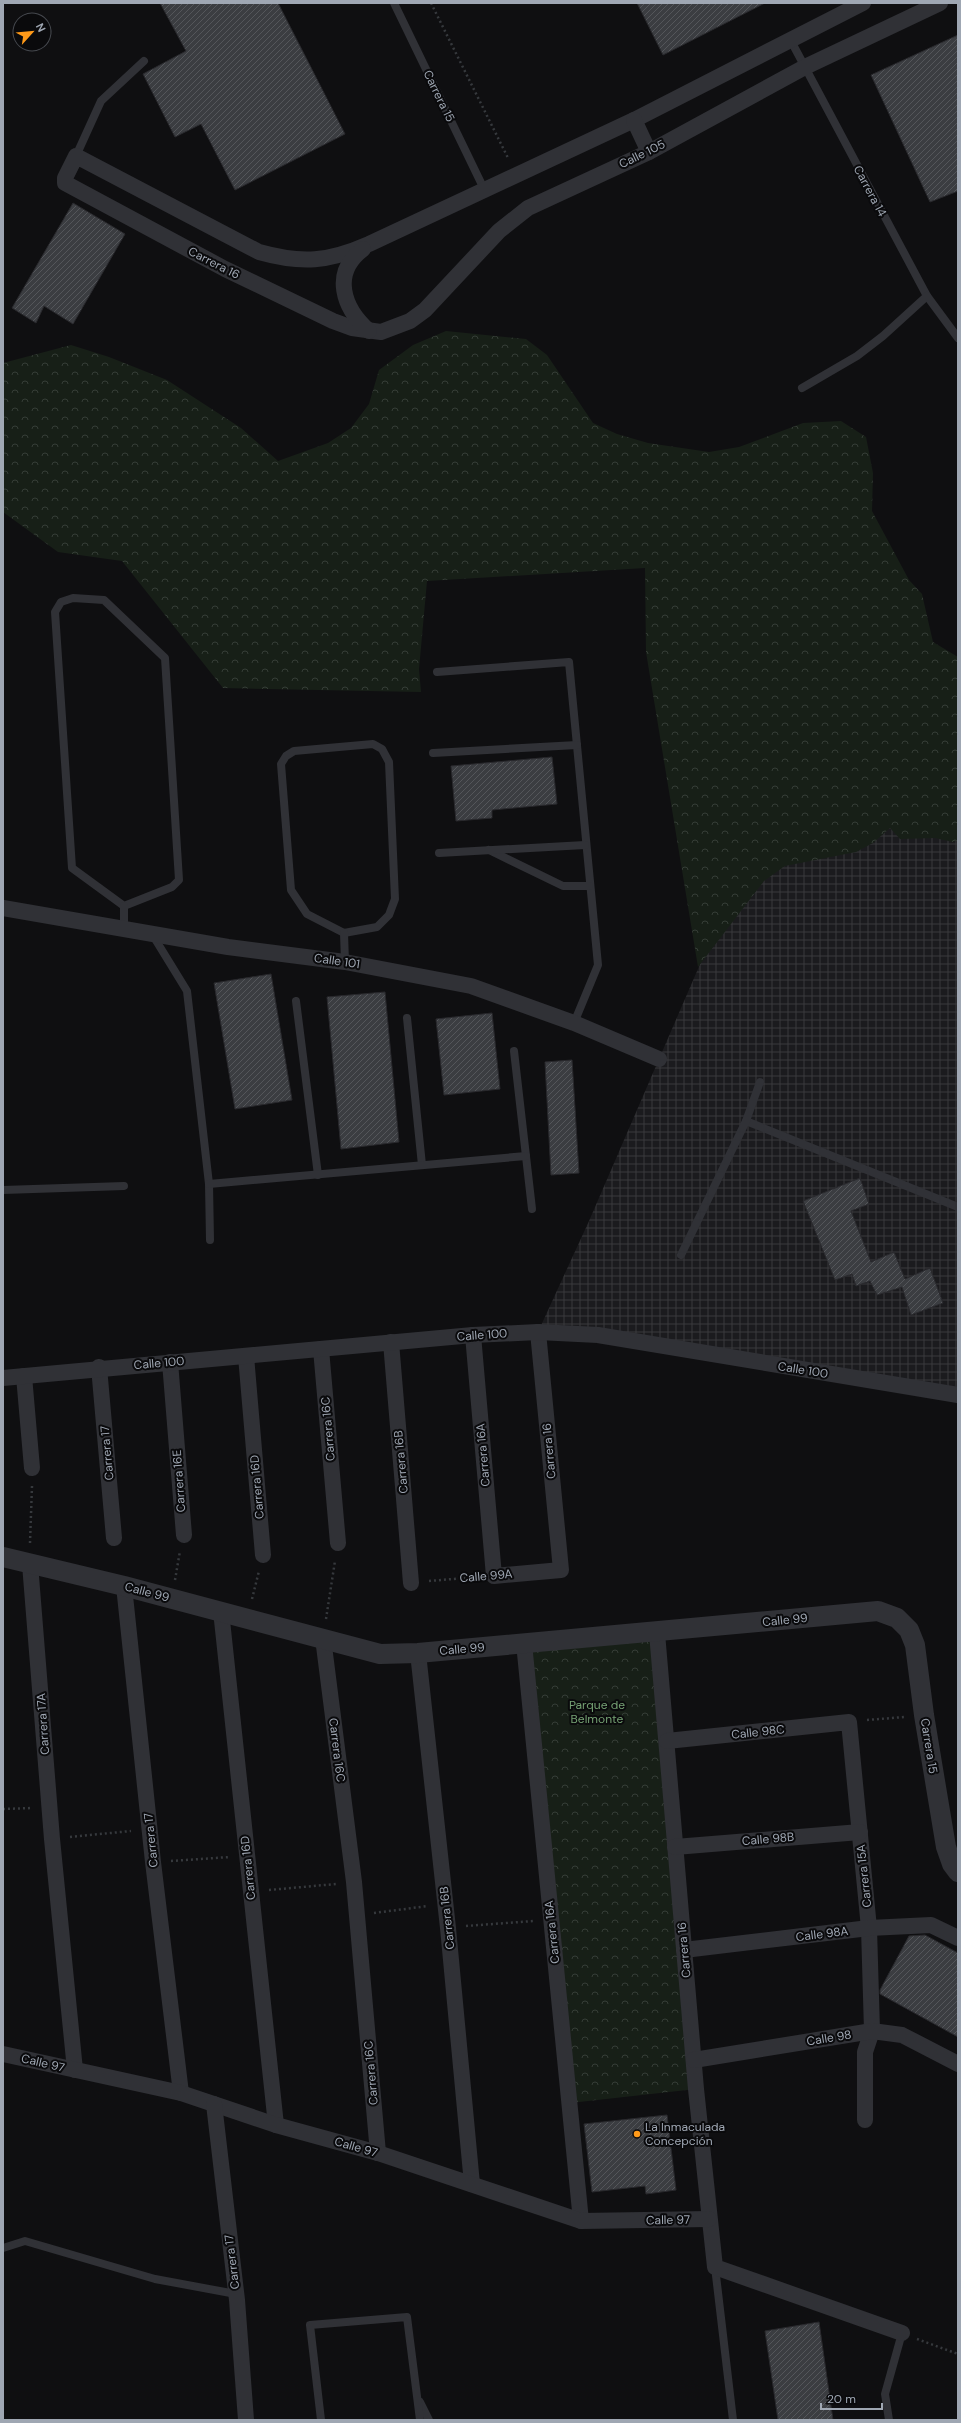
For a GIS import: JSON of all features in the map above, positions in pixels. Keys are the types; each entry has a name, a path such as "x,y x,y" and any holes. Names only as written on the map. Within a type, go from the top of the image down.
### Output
{"street":[{"path":"76,156 259,252 282,258 319,260 369,244 634,120 862,3"},
{"name":"Calle 105","path":"369,330 381,332 410,321 444,291 499,231 528,208 649,152 805,67 940,3"},
{"path":"634,120 649,152"},
{"name":"Carrera 16","path":"76,156 65,178 65,182 225,269 332,321 352,328 369,330"},
{"path":"369,244 354,255 345,269 343,282 345,297 351,312 369,330"},
{"name":"Calle 101","path":"3,908 124,928 228,948 346,962 471,986 574,1023 659,1059"},
{"name":"Carrera 16","path":"538,1332 561,1570"},
{"name":"Calle 100","path":"3,1378 100,1367 246,1356 473,1334 538,1332 598,1335 958,1395"},
{"name":"Carrera 16A","path":"473,1334 494,1576"},
{"name":"Carrera 16B","path":"391,1342 411,1583"},
{"name":"Carrera 16C","path":"321,1349 338,1543"},
{"name":"Carrera 16D","path":"246,1356 263,1555"},
{"name":"Carrera 16E","path":"170,1362 184,1535"},
{"name":"Carrera 17","path":"100,1367 114,1538"},
{"path":"24,1376 32,1468"},
{"name":"Calle 99","path":"3,1557 247,1617 380,1654 418,1653 657,1633 878,1611 897,1618 908,1630 915,1645"},
{"name":"Carrera 17A","path":"30,1564 49,1807 75,2070"},
{"name":"Calle 99A","path":"494,1576 561,1570"},
{"name":"Carrera 17","path":"124,1586 153,1862 181,2093"},
{"name":"Carrera 16D","path":"221,1611 276,2124"},
{"name":"Carrera 16","path":"657,1633 694,2060 709,2219 715,2266"},
{"name":"Carrera 16C","path":"322,1638 354,1882 378,2153"},
{"name":"Carrera 16A","path":"524,1644 581,2221"},
{"name":"Carrera 15","path":"915,1645 924,1715 946,1847 952,1864 958,1872"},
{"name":"Carrera 16B","path":"418,1653 448,1928 472,2184"},
{"name":"Calle 98C","path":"667,1741 849,1722"},
{"name":"Carrera 15A","path":"849,1722 869,1928 872,2031"},
{"name":"Calle 98B","path":"675,1847 860,1832"},
{"name":"Calle 98A","path":"684,1950 869,1928 931,1925 958,1938"},
{"path":"865,2120 865,2052 872,2031"},
{"name":"Calle 98","path":"694,2060 872,2031 902,2035 958,2064"},
{"name":"Calle 97","path":"3,2054 181,2093 276,2124 378,2153 581,2221 709,2219"},
{"name":"Carrera 17","path":"214,2104 236,2294 246,2420"},
{"path":"715,2266 902,2333"}],"lane":[{"name":"Carrera 15","path":"394,3 484,189"},
{"name":"Carrera 14","path":"790,39 927,296 958,338"},
{"path":"76,156 101,101 144,61"},
{"path":"802,388 857,356 883,336 927,296"},
{"path":"72,598 104,600 165,658 179,880 172,888 124,906 72,868 55,612 61,602 72,598"},
{"path":"437,672 569,662 585,845 598,966 574,1023"},
{"path":"373,744 382,749 389,762 395,898 389,914 377,927 344,933 307,914 291,890 281,764 286,756 294,751 373,744"},
{"path":"433,753 577,745"},
{"path":"439,853 585,845"},
{"path":"488,850 563,886 589,886"},
{"path":"124,906 124,928"},
{"path":"344,933 346,962"},
{"path":"152,934 187,991 209,1184 210,1240"},
{"path":"296,1001 318,1175"},
{"path":"407,1018 422,1165"},
{"path":"514,1051 532,1209"},
{"path":"681,1255 746,1121 760,1082"},
{"path":"746,1121 958,1207"},
{"path":"209,1184 526,1156"},
{"path":"3,1190 124,1186"},
{"path":"3,2248 25,2241 155,2279 236,2294"},
{"path":"715,2266 733,2420"},
{"path":"321,2420 310,2325 407,2317 420,2420"},
{"path":"889,2420 885,2394 902,2333"},
{"path":"418,2398 429,2420"}],"path":[{"path":"431,3 516,175"},
{"path":"30,1564 32,1468"},
{"path":"171,1599 184,1535"},
{"path":"322,1638 338,1543"},
{"path":"247,1617 263,1555"},
{"name":"Calle 99A","path":"411,1583 494,1576"},
{"path":"849,1722 924,1715"},
{"path":"3,1809 49,1807"},
{"path":"52,1838 150,1830"},
{"path":"153,1862 247,1856"},
{"path":"251,1891 354,1882"},
{"path":"357,1916 445,1904"},
{"path":"448,1928 551,1919"},
{"path":"902,2333 958,2354"}],"shaded area":[{"path":"825,675 958,701 958,1395 538,1332 589,1221"}],"green space":[{"path":"446,331 526,339 547,355 593,423 617,434 648,443 709,452 739,447 803,423 841,421 866,437 873,473 872,511 909,580 922,594 933,642 958,657 958,840 953,842 935,838 900,839 890,828 873,843 856,852 785,866 764,881 698,967 646,652 645,568 427,581 419,669 421,692 223,688 122,561 58,552 3,512 3,363 71,345 109,357 167,380 241,428 278,461 328,443 351,428 369,404 379,370 413,345"},
{"name":"Parque de Belmonte","path":"657,1633 696,2089 570,2103 524,1644"}],"building":[{"path":"160,3 278,3 345,134 235,190 201,124 175,137 143,74 186,51"},
{"path":"637,3 765,3 663,55"},
{"path":"958,35 958,191 930,202 871,75"},
{"path":"73,203 125,234 73,324 44,306 36,323 12,308"},
{"path":"552,757 557,804 492,810 492,818 456,821 451,766"},
{"path":"271,974 292,1100 235,1109 214,983"},
{"path":"385,992 399,1142 341,1149 327,997"},
{"path":"492,1013 500,1089 444,1095 436,1019"},
{"path":"572,1060 579,1173 551,1175 545,1062"},
{"path":"860,1178 869,1204 851,1211 871,1262 894,1252 905,1279 930,1268 943,1303 911,1315 902,1287 877,1295 870,1281 856,1286 852,1274 835,1280 803,1201"},
{"path":"925,1935 958,1953 958,2037 880,1994 880,1990 909,1936"},
{"path":"667,2115 676,2190 646,2194 645,2186 592,2192 584,2124"},
{"path":"819,2322 833,2420 778,2420 765,2331"}],"place":[{"name":"La Inmaculada Concepción","path":"637,2134"}]}
